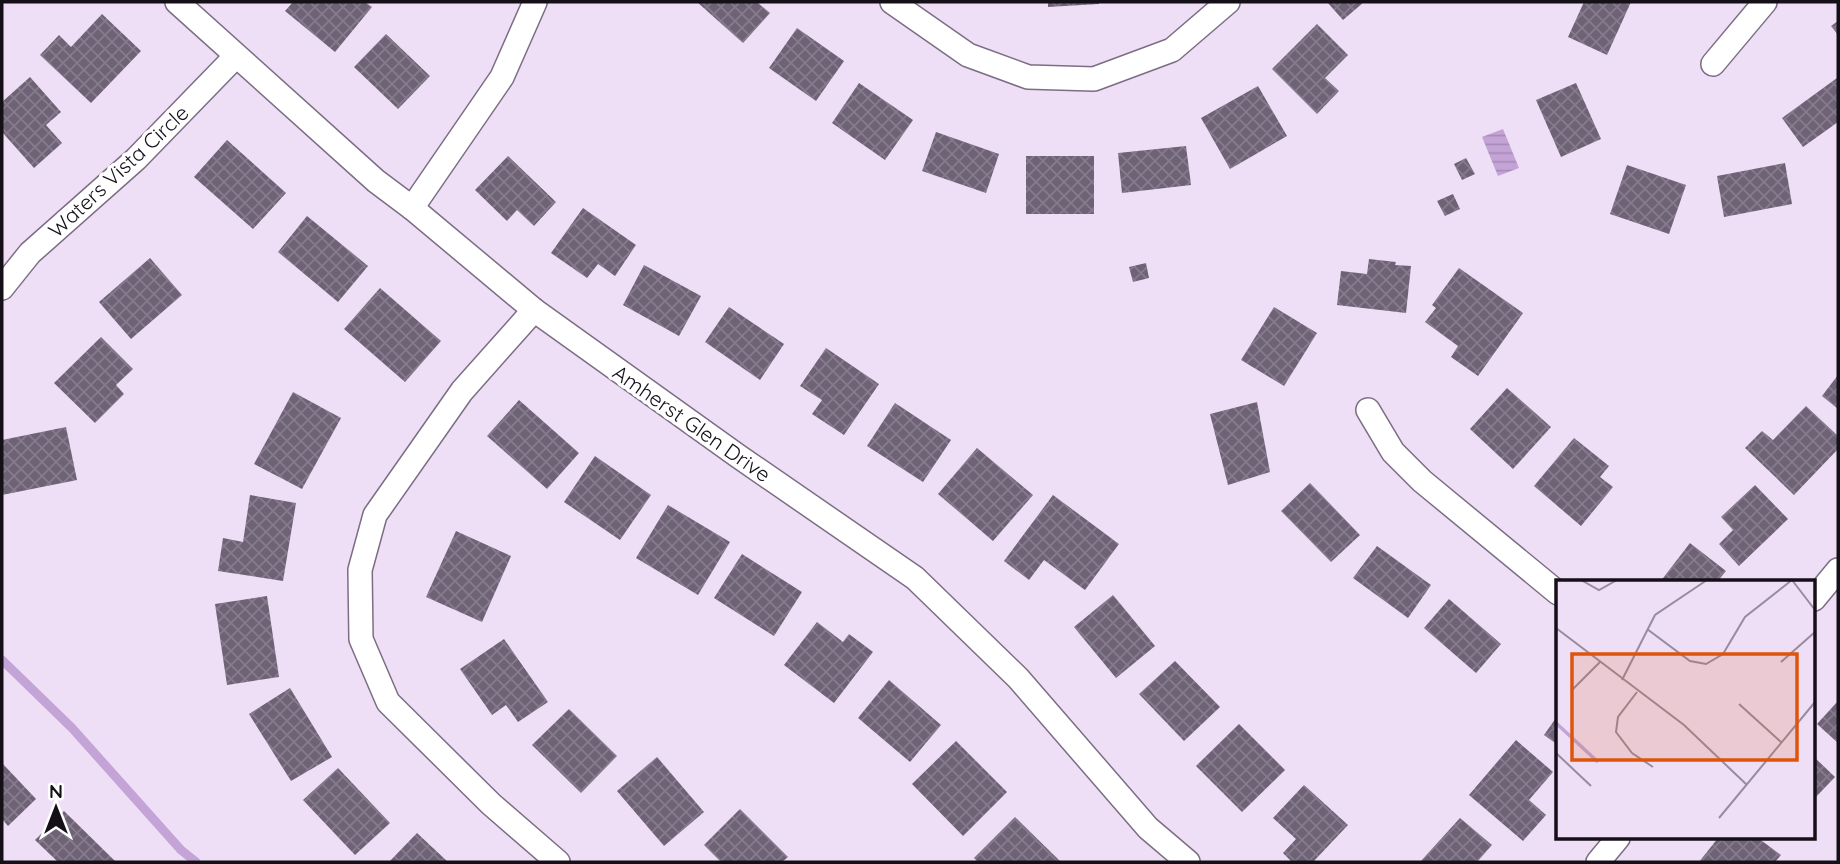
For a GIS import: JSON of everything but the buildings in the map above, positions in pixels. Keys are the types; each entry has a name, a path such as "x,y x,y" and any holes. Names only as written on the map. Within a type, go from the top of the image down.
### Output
{"street":[{"name":"Amherst Glen Drive","path":"177,2 376,181 534,310 915,578 1018,678 1148,828 1188,862"},
{"path":"412,208 502,77 535,2"},
{"path":"892,2 968,55 1028,77 1094,79 1172,50 1228,2"},
{"path":"1713,64 1765,2"},
{"name":"Waters Vista Circle","path":"2,288 30,253 136,159 236,56"},
{"path":"534,310 462,391 375,515 360,570 361,639 388,702 491,804 558,862"},
{"path":"1368,410 1393,452 1422,481 1556,591"},
{"path":"1815,599 1838,570"},
{"path":"1598,862 1616,840"}],"shaded area":[{"path":"1503,129 1519,168 1498,176 1482,137"}],"waterway":[{"path":"2,660 72,728 181,850 196,862"}]}
